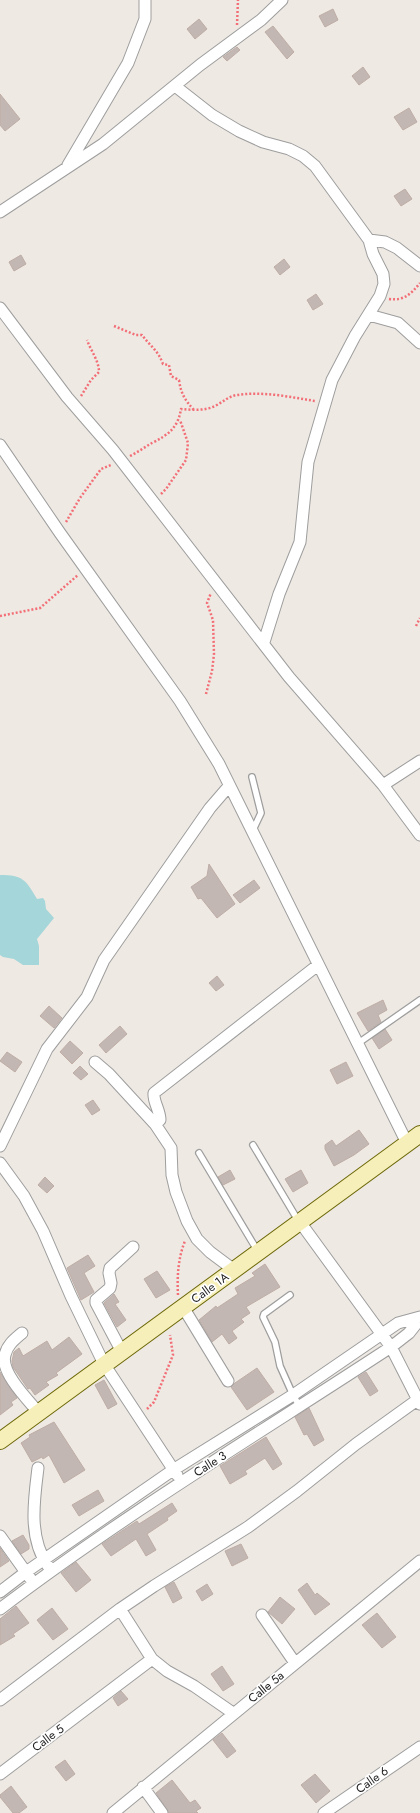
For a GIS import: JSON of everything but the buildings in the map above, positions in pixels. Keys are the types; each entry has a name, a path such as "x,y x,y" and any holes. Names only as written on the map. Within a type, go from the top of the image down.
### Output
{"street":[{"path":"65,169 128,63 146,19 145,0"},
{"path":"0,212 103,144 237,37 261,20 282,0"},
{"path":"175,86 212,115 239,131 264,142 288,149 303,156 315,166 369,240 373,254 383,274 384,284 380,296 355,336 332,380 308,462 300,542 279,594 264,642"},
{"path":"369,240 385,242 397,248 420,266"},
{"path":"0,308 78,410 122,461 264,642 289,677 383,785 420,835"},
{"path":"369,315 398,323 420,343"},
{"path":"0,445 138,645 180,701 219,764 357,1044 414,1139"},
{"path":"383,785 420,761"},
{"path":"0,1146 47,1049 86,997 104,960 210,808 229,786"},
{"path":"155,1124 160,1120 160,1115 154,1098 154,1092 318,964"},
{"path":"95,1062 109,1074 155,1124 171,1148 172,1175 176,1192 191,1228 197,1239 210,1252 234,1270"},
{"name":"Calle 1A","path":"0,1441 414,1139"},
{"path":"0,1163 24,1196 43,1231 71,1296 104,1364 181,1482"},
{"path":"0,1700 120,1609 248,1526 419,1401 391,1347 300,1222"},
{"path":"122,1352 96,1303 96,1300 110,1288 110,1268 133,1247"},
{"path":"181,1309 228,1381"},
{"name":"Calle 3","path":"0,1592 26,1572 173,1470 293,1395 398,1323 420,1318"},
{"name":"Calle 3","path":"0,1609 34,1583 181,1482 300,1407 391,1347 409,1333 420,1318"},
{"path":"22,1333 10,1344 5,1355 4,1364 8,1373 39,1413"},
{"path":"38,1468 33,1507 38,1548 52,1572"},
{"path":"0,1536 34,1583"},
{"name":"Calle 5a","path":"113,1813 420,1561"},
{"path":"120,1609 152,1659 167,1671 194,1686 233,1713"},
{"path":"262,1614 295,1663"},
{"name":"Calle 5","path":"0,1774 152,1659"},
{"name":"Calle 6","path":"324,1813 420,1747"},
{"path":"143,1787 162,1813"}],"lane":[{"path":"252,777 261,813 252,832"},
{"path":"357,1044 420,1000"},
{"path":"254,1145 300,1222"},
{"path":"199,1153 258,1252"},
{"path":"290,1295 264,1314 263,1317 275,1342 280,1366 300,1407"}],"path":[{"path":"237,37 238,0"},
{"path":"380,296 399,300 406,298 420,283"},
{"path":"114,326 136,335 142,335 145,340 149,342 160,355 163,364 170,365 171,376 179,380 181,393 194,410"},
{"path":"78,410 80,397 91,380 99,372 99,363 95,359 87,340"},
{"path":"150,498 161,494 166,490 186,460 188,443 180,420 181,409 194,410 214,406 235,395 247,394 276,395 325,402"},
{"path":"60,533 80,498 101,469 122,461 162,439 172,431 180,420"},
{"path":"0,616 40,608 71,582 85,567"},
{"path":"206,694 212,671 214,654 213,620 207,602 216,582"},
{"path":"416,626 420,618"},
{"path":"136,1414 147,1409 154,1402 173,1355 169,1336 181,1309 177,1274 182,1248 191,1228"}],"water":[{"path":"0,875 14,876 27,883 37,899 43,898 46,909 54,918 37,939 39,946 39,965 23,965 14,959 0,955"}]}
